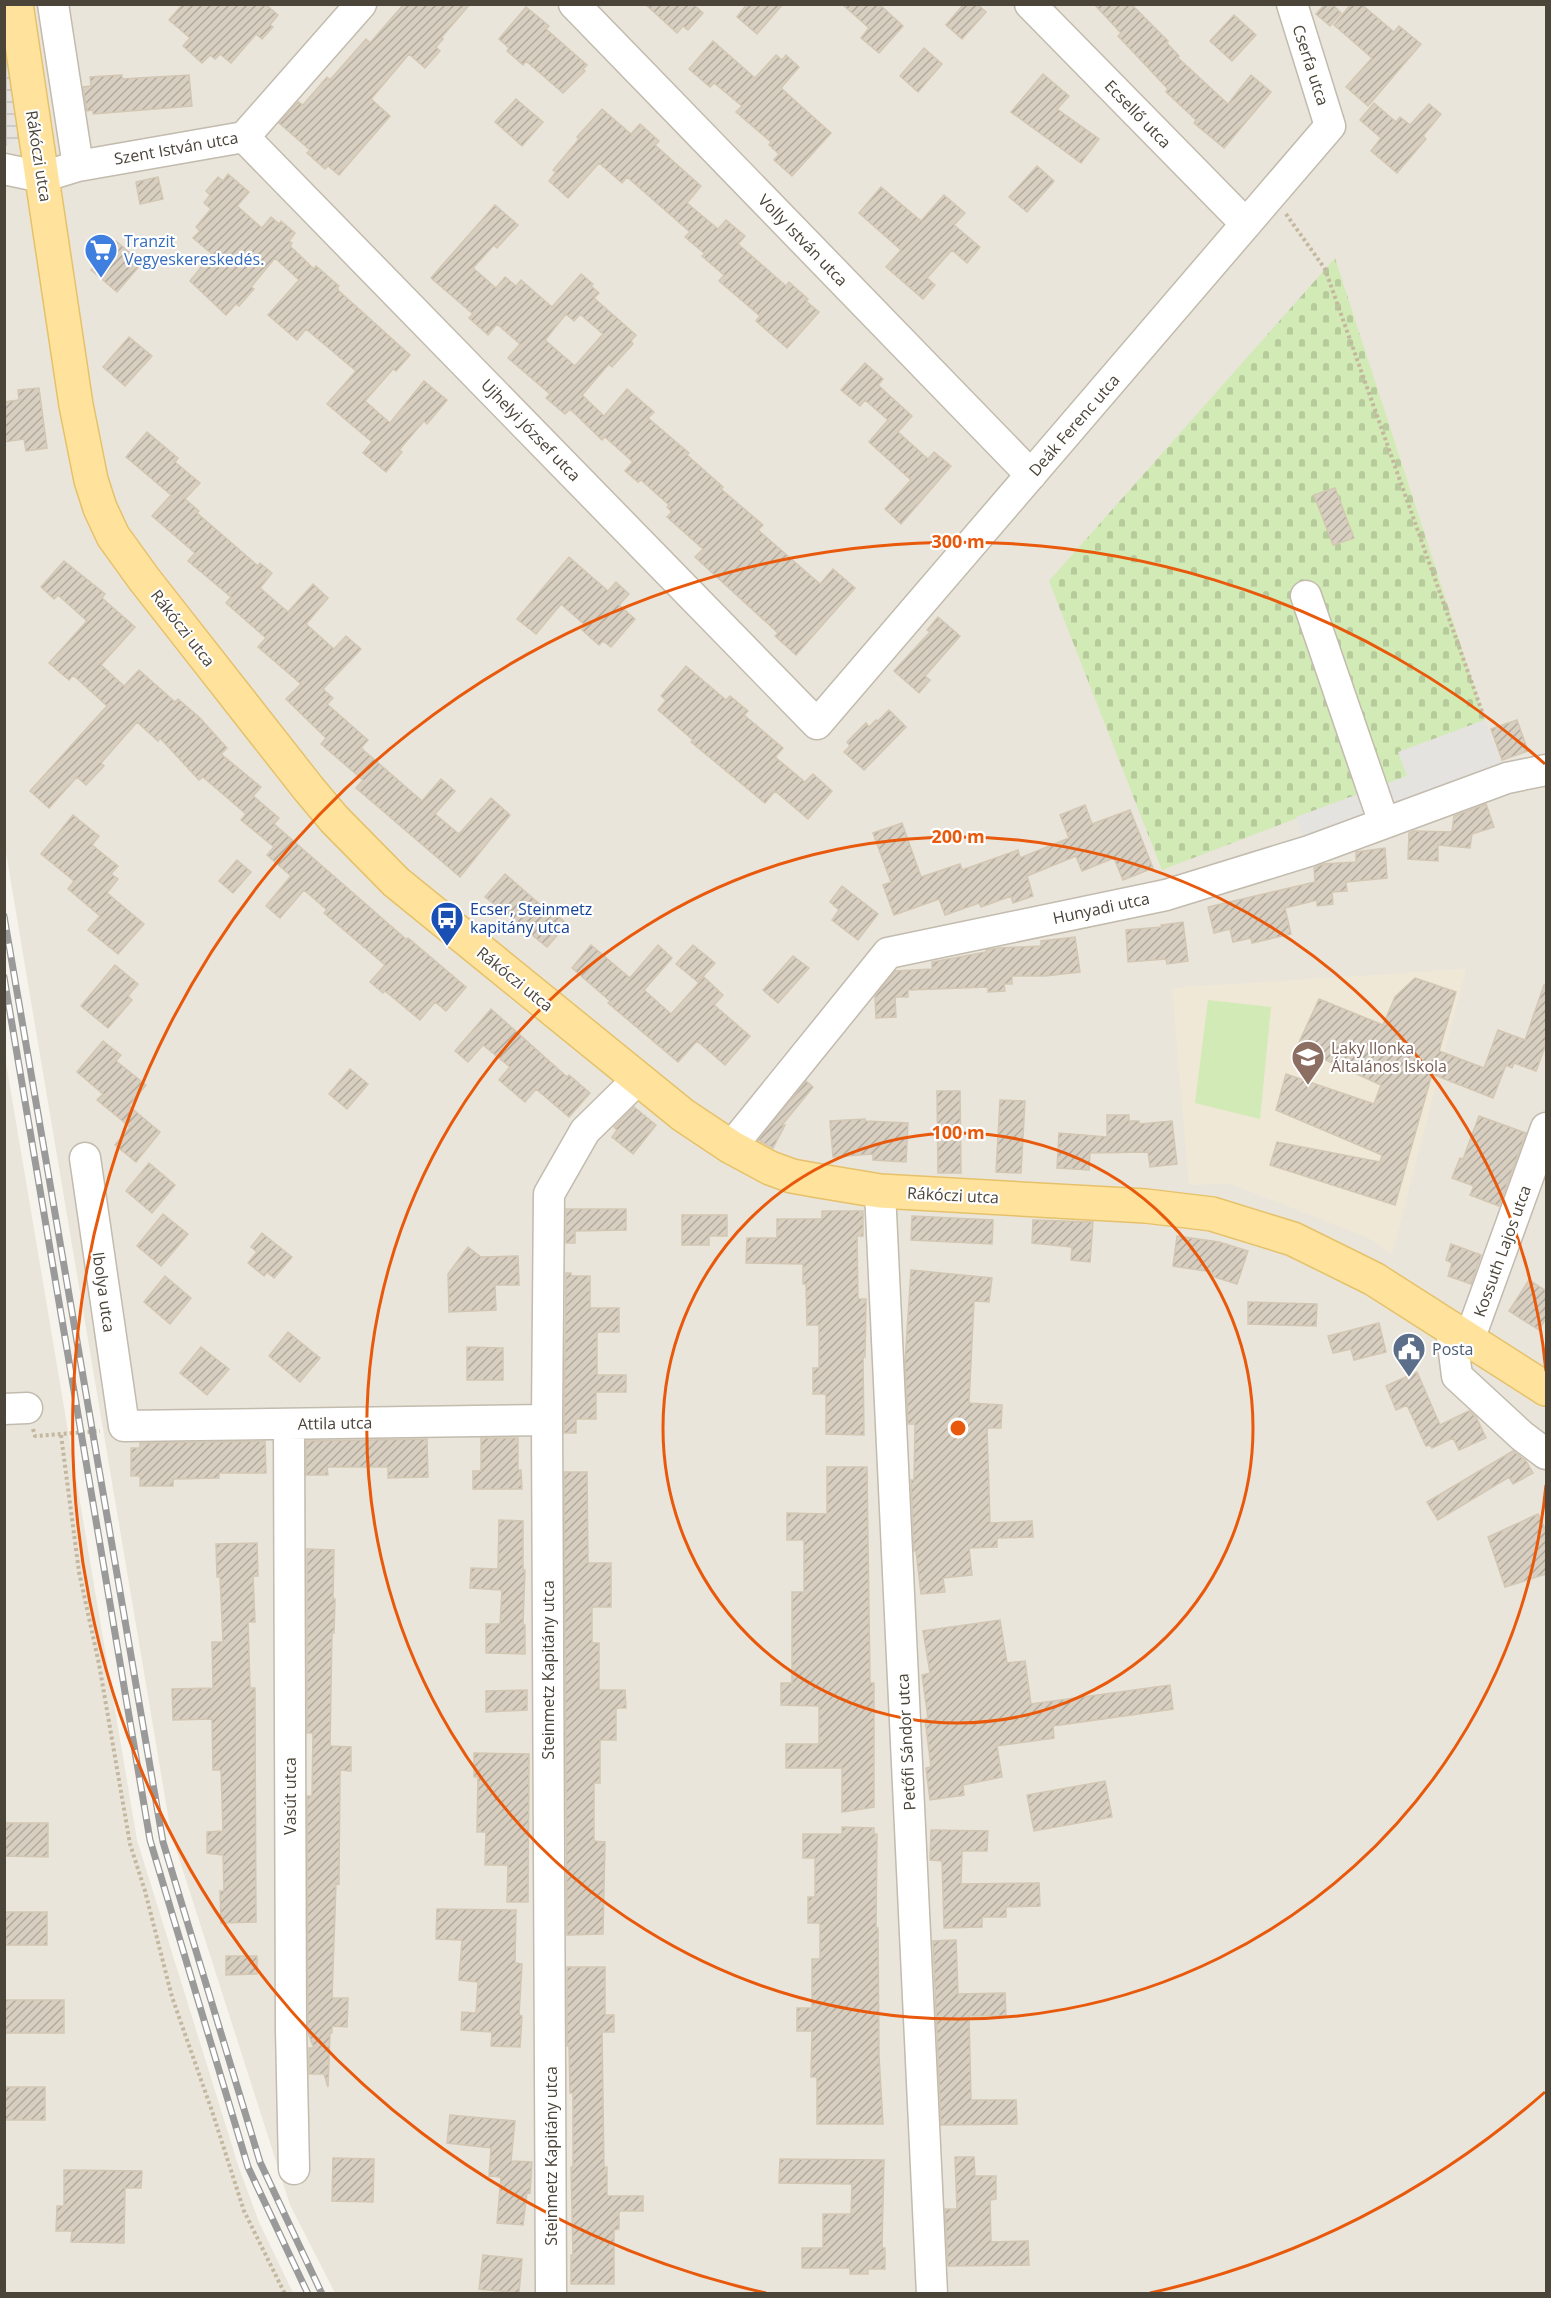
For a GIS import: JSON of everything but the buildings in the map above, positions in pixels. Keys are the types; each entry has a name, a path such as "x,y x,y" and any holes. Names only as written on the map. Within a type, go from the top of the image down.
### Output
{"main road":[{"name":"Rákóczi utca","path":"16,4 76,405 91,480 100,508 113,536 308,788 367,854 427,909 683,1115 730,1147 770,1168 792,1176 880,1191 1146,1206 1212,1214 1293,1239 1374,1279 1546,1389"}],"street":[{"path":"53,4 78,166"},
{"name":"Szent István utca","path":"42,177 78,166 244,137 361,4"},
{"name":"Volly István utca","path":"574,4 1031,475"},
{"name":"Ecsellő utca","path":"1030,4 1246,224"},
{"name":"Cserfa utca","path":"1292,4 1330,126"},
{"name":"Deák Ferenc utca","path":"817,724 1330,126"},
{"name":"Ujhelyi József utca","path":"244,137 817,724"},
{"path":"4,169 42,177"},
{"path":"1306,596 1384,824"},
{"name":"Hunyadi utca","path":"730,1147 888,953 1166,895 1309,851 1507,778 1546,770"},
{"name":"Steinmetz Kapitány utca","path":"551,2294 547,1420 549,1194 585,1131 638,1079"},
{"name":"Kossuth Lajos utca","path":"1460,1334 1546,1128"},
{"name":"Ibolya utca","path":"85,1158 124,1426"},
{"name":"Petőfi Sándor utca","path":"880,1191 932,2294"},
{"path":"1460,1334 1457,1376 1522,1436 1546,1454"},
{"name":"Attila utca","path":"124,1426 547,1420"},
{"name":"Vasút utca","path":"290,1424 291,2030 294,2169"}],"path":[{"path":"1272,194 1325,269 1485,720"},
{"path":"16,1408 35,1436 92,1433 124,1426"},
{"path":"61,1435 80,1572 99,1664 130,1844 145,1891 172,1997 244,2211 285,2294"}],"shaded area":[{"path":"4,5 31,131 5,147 4,147"},
{"path":"10,5 1546,5 1546,2293 335,2293 290,2205 171,1833 5,847 4,147 30,131","holes":["1335,259 1398,752 1407,776 1296,817"]},
{"path":"1485,720 1507,778 1309,851 1296,817 1407,776 1398,752"},
{"name":"Laky Ilonka Általános Iskola","path":"1466,969 1392,1254 1368,1238 1231,1184 1189,1185 1172,988"},
{"path":"4,1051 137,1840 239,2168 259,2222 293,2293 5,2293"}],"green space":[{"path":"1335,258 1485,720 1399,752 1407,776 1162,870 1049,581"},
{"path":"1208,1000 1271,1007 1260,1119 1195,1103"}],"railway":[{"path":"4,916 163,1842 260,2162 322,2294"},
{"path":"4,977 150,1840 248,2167 308,2294"}],"place":[{"name":"Tranzit Vegyeskereskedés.","path":"101,279"},
{"name":"Ecser, Steinmetz kapitány utca","path":"447,947"},
{"name":"Laky Ilonka Általános Iskola","path":"1308,1086"},
{"name":"Posta","path":"1409,1378"}]}
